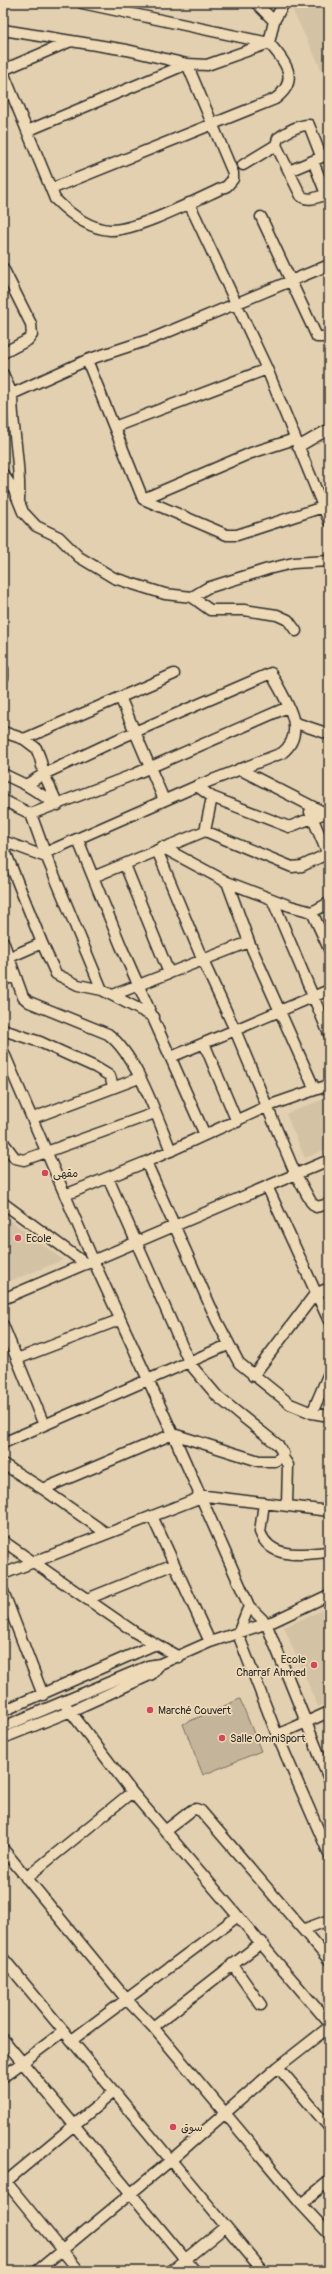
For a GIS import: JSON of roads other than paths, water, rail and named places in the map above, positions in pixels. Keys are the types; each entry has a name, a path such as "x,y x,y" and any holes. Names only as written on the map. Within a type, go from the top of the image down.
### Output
{"street":[{"path":"51,189 275,99 283,93 289,78 287,67 282,58 269,43 82,3"},
{"path":"256,3 274,21"},
{"path":"269,43 274,21 284,3"},
{"path":"3,30 127,50 187,64 207,65 269,43"},
{"path":"44,53 52,38"},
{"path":"72,41 3,71 55,199 64,208 96,228 109,230 123,229 227,186 233,178 232,172 187,64"},
{"path":"27,131 187,64"},
{"path":"243,165 276,145 278,138 282,135 300,126 309,125 321,157 328,193 305,199 301,196 276,145"},
{"path":"290,172 321,157"},
{"path":"189,203 266,369 329,521"},
{"path":"261,217 317,337 329,337"},
{"path":"12,394 87,360 151,339 236,302 291,282 329,265"},
{"path":"3,268 31,324 32,330 28,340 3,353"},
{"path":"87,360 143,498 227,535 237,535 323,507"},
{"path":"114,427 266,369"},
{"path":"3,374 12,394 18,502 28,519 36,526 58,537 79,557 114,578 165,594 192,597 210,610 244,610 277,615 288,620 296,631"},
{"path":"143,498 251,453 296,443 329,429"},
{"path":"3,474 17,488"},
{"path":"192,597 207,588 268,569 293,563 329,561"},
{"path":"3,669 3,678"},
{"path":"3,841 45,855 164,800 282,753 288,749 294,737 296,723 271,673 135,732 44,774 26,785"},
{"path":"24,739 174,674"},
{"path":"120,698 164,800"},
{"path":"31,814 58,805 150,767 288,707"},
{"path":"296,723 329,734"},
{"path":"3,732 24,739 38,753 44,774 58,805"},
{"path":"239,769 306,805 327,814"},
{"path":"3,774 26,785 58,805"},
{"path":"197,786 212,797 290,827 327,814"},
{"path":"205,832 212,797"},
{"path":"3,800 31,814 45,855 102,990"},
{"path":"93,877 205,832 292,867 302,866 329,855 306,805"},
{"path":"78,840 138,985 154,1017 205,1135"},
{"path":"3,846 56,974 78,985 102,990 154,1017"},
{"path":"160,851 227,882 312,912 329,903"},
{"path":"160,851 203,961 268,1106 295,1173 311,1202 316,1207 329,1204"},
{"path":"125,865 169,974"},
{"path":"227,882 249,942 314,1090"},
{"path":"272,899 329,1034"},
{"path":"312,912 329,949"},
{"path":"3,941 10,957 23,997 29,1002 108,1034 117,1041 132,1060 171,1151"},
{"path":"113,995 249,942"},
{"path":"10,957 42,943"},
{"path":"3,980 15,976"},
{"path":"171,1057 329,990"},
{"path":"3,1030 28,1037 95,1067 110,1076 113,1086"},
{"path":"204,1043 237,1122"},
{"path":"3,1051 6,1066 33,1118 65,1195 89,1262 119,1320 173,1434 199,1497 248,1606 266,1623 305,1723 329,1779"},
{"path":"33,1118 113,1086 139,1078"},
{"path":"65,1195 146,1162 237,1122 268,1106 329,1085"},
{"path":"3,1142 15,1158 20,1160 47,1153 155,1113"},
{"path":"3,1299 137,1243 295,1173 329,1160"},
{"path":"146,1162 176,1225 228,1346 239,1363 253,1376 290,1404 312,1413 329,1416"},
{"path":"108,1178 190,1364 218,1397 278,1445 282,1450 282,1456 288,1465 287,1505"},
{"path":"267,1186 315,1294 329,1321"},
{"path":"3,1203 89,1262"},
{"path":"253,1376 315,1294 329,1288"},
{"path":"17,1360 119,1320"},
{"path":"3,1325 44,1425"},
{"path":"3,1443 147,1379 190,1364 228,1346"},
{"path":"312,1413 329,1373"},
{"path":"43,1489 173,1434 259,1461 275,1461 282,1456"},
{"path":"3,1464 43,1489 106,1533"},
{"path":"3,1574 32,1561 199,1497 287,1505 329,1511"},
{"path":"264,1503 260,1532 268,1544 284,1554 328,1552"},
{"path":"152,1516 210,1642"},
{"path":"3,1541 136,1633 179,1657"},
{"path":"87,1599 174,1564"},
{"path":"3,1590 43,1695"},
{"path":"3,1727 64,1703 148,1666 160,1664 179,1657 210,1642 238,1634 266,1623 329,1595"},
{"path":"248,1606 238,1634 277,1735 329,1854"},
{"path":"4,1709 43,1695 156,1644"},
{"path":"3,1738 72,1711 152,1674 160,1664"},
{"path":"64,1703 72,1711 132,1792 262,1942 329,2023"},
{"path":"277,1735 328,1714"},
{"path":"16,1722 21,1732"},
{"path":"26,1878 132,1792"},
{"path":"165,1831 192,1810 196,1809 201,1811 305,1929 329,1960"},
{"path":"3,1849 127,2000 153,2027 301,2204 329,2234"},
{"path":"72,2040 238,1916"},
{"path":"305,1929 329,1920"},
{"path":"153,2027 262,1942"},
{"path":"3,1958 7,1970 72,2040 170,2161 263,2271"},
{"path":"232,1964 261,2006"},
{"path":"37,2271 170,2161 278,2067 329,2027"},
{"path":"3,2077 64,2031"},
{"path":"3,2039 194,2271"},
{"path":"278,2067 329,2127"},
{"path":"78,2271 4,2181 75,2126 114,2092"},
{"path":"301,2204 329,2181"},
{"path":"171,2271 225,2227"}],"place":[{"name":"مقهى","path":"45,1173"},
{"name":"Ecole","path":"18,1238"},
{"name":"Ecole Charraf Ahmed","path":"314,1665"},
{"name":"Marché Couvert","path":"150,1710"},
{"name":"Salle OmniSport","path":"222,1738"},
{"name":"سوق","path":"173,2127"}]}
